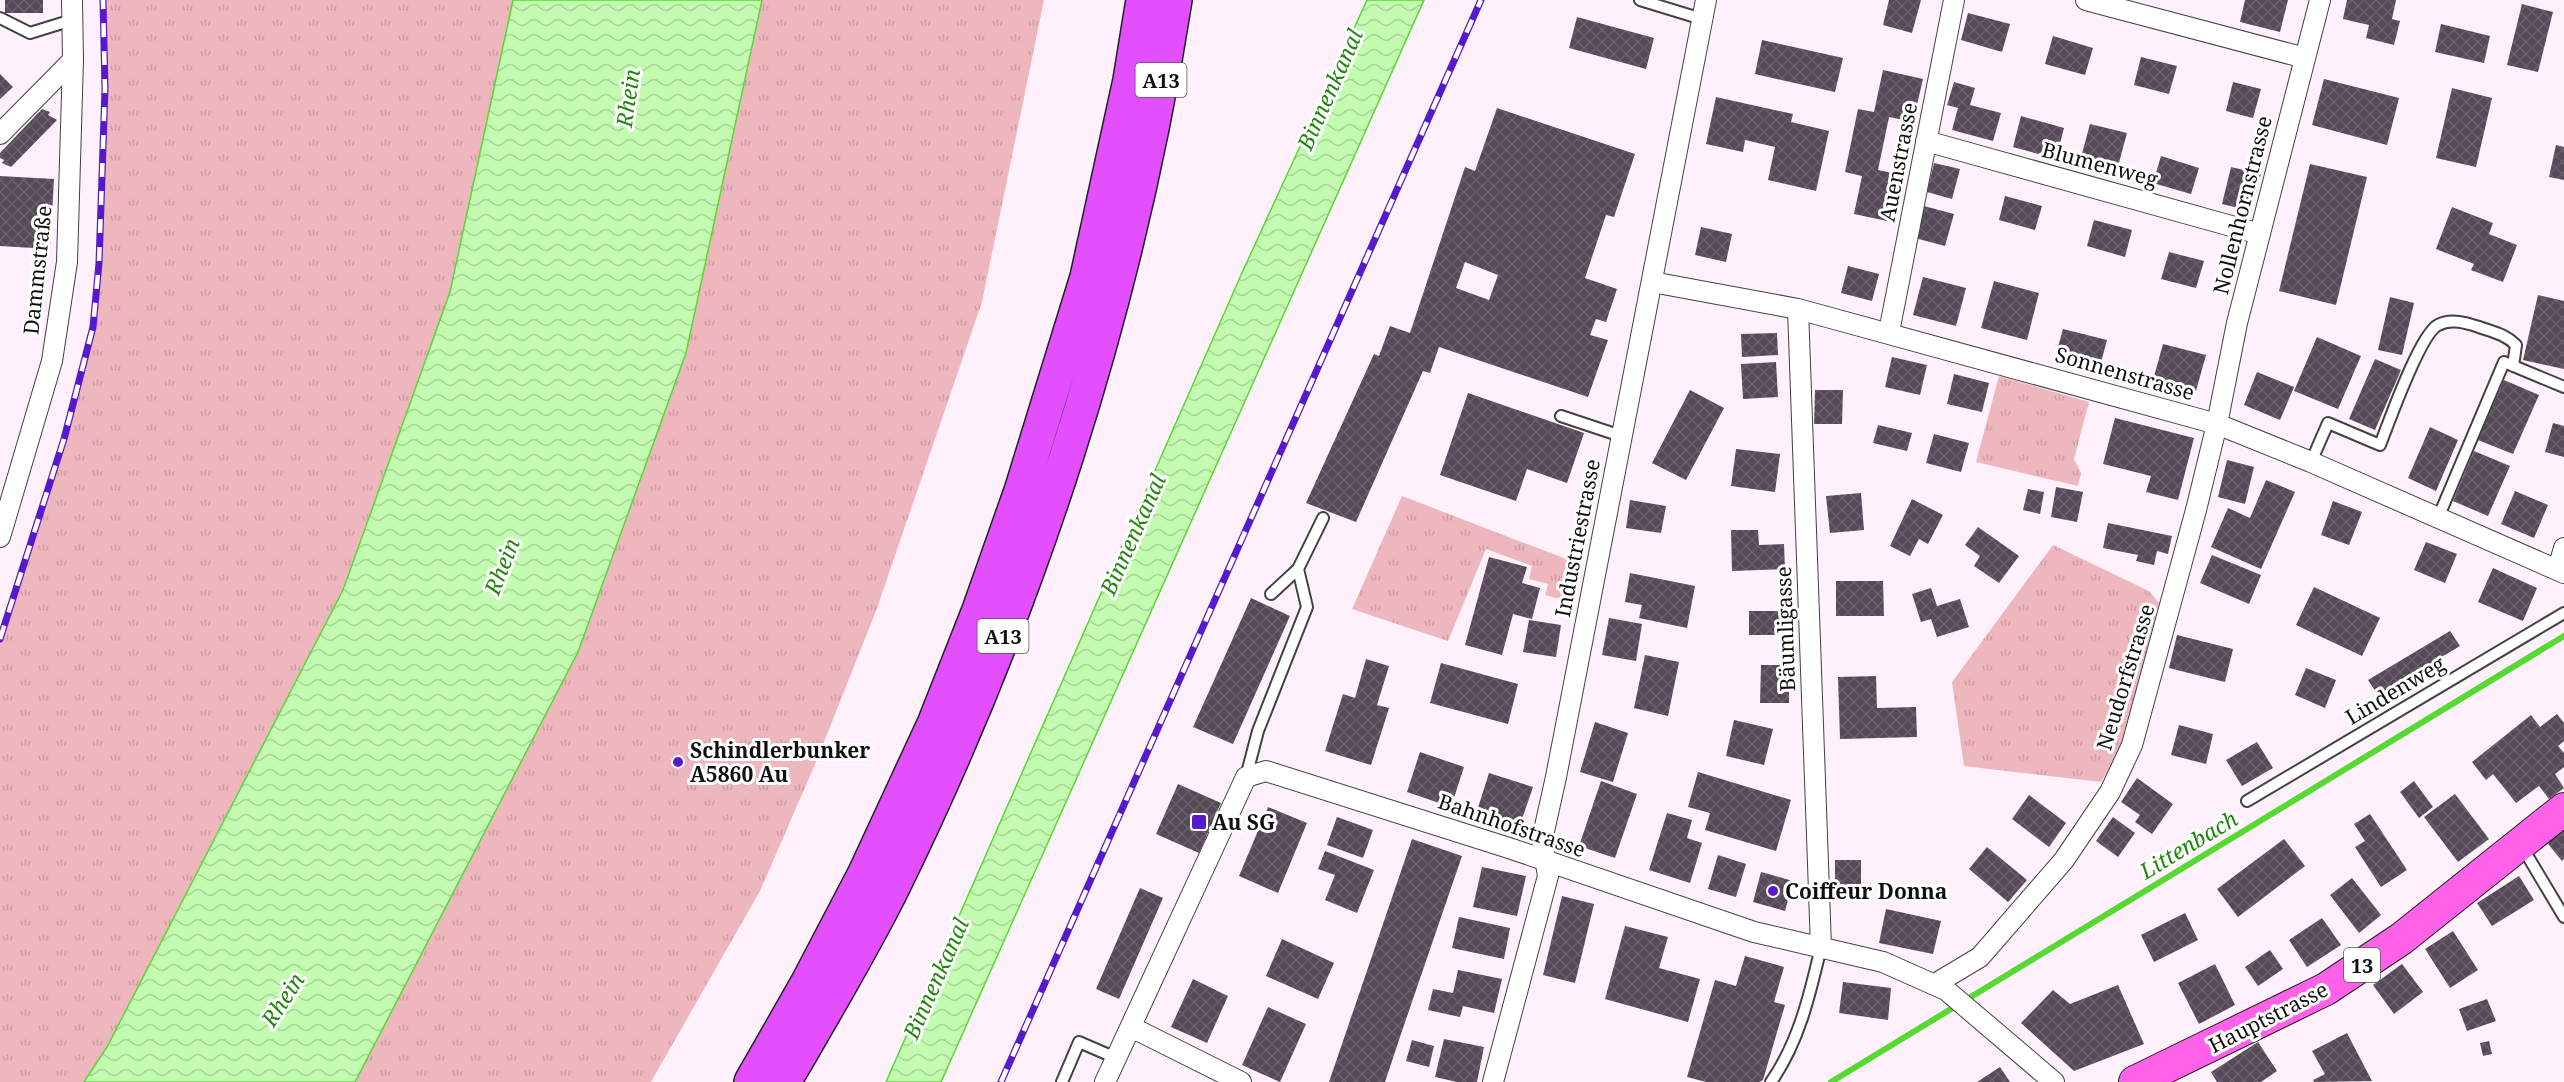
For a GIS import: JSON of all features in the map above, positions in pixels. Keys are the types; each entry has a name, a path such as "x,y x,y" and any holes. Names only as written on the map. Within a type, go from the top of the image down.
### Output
{"highway":[{"name":"A13","path":"1126,0 1120,36 1130,80"},
{"name":"A13","path":"751,1082 807,984 865,873 934,724 980,610 1021,491 1088,277 1130,80 1143,0"},
{"name":"A13","path":"784,1082 891,890 1008,626 1076,424 1116,279 1146,159 1175,0"}],"main road":[{"name":"Hauptstrasse","path":"2152,1078 2326,989 2401,939 2564,809"}],"street":[{"name":"Dammstraße","path":"0,537 9,477 52,361 67,262 73,60 72,0"},
{"name":"Auenstrasse","path":"1889,332 1954,0"},
{"path":"2086,0 2305,58"},
{"name":"Nollenhornstrasse","path":"2217,424 2237,323 2320,0"},
{"name":"Industriestrasse","path":"1493,1082 1548,876 1542,840 1704,10"},
{"path":"0,134 73,60"},
{"name":"Blumenweg","path":"1926,141 2260,234"},
{"name":"Sonnenstrasse","path":"1652,282 1798,309 1889,332 2217,424 2311,462 2561,571"},
{"name":"Bäumligasse","path":"1798,309 1821,947"},
{"name":"Neudorfstrasse","path":"1940,987 1980,957 2064,860 2110,792 2132,746 2146,700 2217,424"},
{"path":"2561,571 2564,548"},
{"name":"Bahnhofstrasse","path":"1246,777 1266,771 1754,932 1883,962 1940,987 1980,1017 2054,1082"},
{"path":"1105,1082 1246,777"},
{"path":"1131,1027 1241,1082"}],"lane":[{"path":"1641,0 1704,10"},
{"path":"0,18 30,33 72,20"},
{"path":"2311,462 2328,423 2379,445 2418,352 2431,330 2439,324 2454,321 2507,336 2516,345 2513,366"},
{"path":"2438,518 2504,362 2564,387"},
{"path":"1561,416 1621,436"},
{"path":"1271,594 1298,570 1323,518"},
{"path":"1246,777 1258,731 1307,607 1298,570"},
{"name":"Lindenweg","path":"2247,801 2564,613"},
{"path":"2521,845 2564,917"},
{"path":"1771,1082 1784,1064 1806,1007 1821,947"},
{"path":"1062,1082 1079,1042 1116,1058"}],"green space":[{"path":"103,0 513,0 450,292 343,590 107,1047 84,1082 0,1082 0,639 64,439 93,327 99,263 105,89"},
{"path":"762,0 1044,0 982,302 876,611 816,762 760,891 651,1082 355,1082 578,652 686,353"},
{"path":"1999,376 2089,402 2074,459 2081,473 2078,486 1976,462"},
{"path":"1402,496 1579,564 1571,602 1545,595 1548,584 1529,579 1532,566 1486,549 1448,641 1352,609"},
{"path":"2053,545 2149,591 2159,603 2123,744 2101,782 1964,766 1952,682"}],"water":[{"name":"Rhein","path":"513,0 762,0 686,353 578,652 355,1082 84,1082 107,1047 343,590 450,292"},
{"name":"Binnenkanal","path":"1367,0 1424,0 941,1082 886,1082 1241,275"}],"building":[{"path":"5,0 43,0 43,13 5,13"},
{"path":"1889,0 1921,0 1912,33 1883,25"},
{"path":"2245,0 2288,0 2280,32 2240,22"},
{"path":"2347,0 2396,0 2392,19 2400,21 2394,45 2366,38 2369,25 2343,19"},
{"path":"2522,4 2553,12 2538,72 2507,65"},
{"path":"1968,13 2010,24 2002,52 1961,40"},
{"path":"1577,17 1654,38 1646,69 1569,48"},
{"path":"2441,24 2490,36 2484,63 2435,52"},
{"path":"2053,36 2093,48 2085,75 2045,64"},
{"path":"1762,40 1843,58 1835,92 1755,74"},
{"path":"2141,57 2177,66 2169,94 2134,85"},
{"path":"1883,70 1923,79 1913,122 1889,117 1878,170 1897,174 1887,221 1854,214 1862,176 1845,172 1858,109 1874,112"},
{"path":"0,74 13,87 0,99"},
{"path":"2324,79 2399,98 2387,145 2312,125"},
{"path":"1954,82 1975,88 1970,105 2001,113 1993,141 1952,130 1958,108 1947,105"},
{"path":"2233,82 2261,89 2253,118 2226,111"},
{"path":"2452,88 2492,98 2476,167 2436,158"},
{"path":"1716,97 1793,114 1791,122 1829,131 1816,191 1768,180 1775,147 1745,140 1743,152 1706,144"},
{"path":"1497,108 1635,154 1614,217 1606,215 1585,278 1617,289 1606,322 1596,319 1590,335 1608,340 1588,397 1439,347 1430,373 1423,371 1356,522 1306,503 1374,354 1379,356 1390,326 1410,333 1465,167 1475,171","holes":["1465,262 1498,275 1489,300 1456,288"]},
{"path":"42,109 50,112 48,115 57,120 11,167 2,163 4,160 0,158 0,153"},
{"path":"2021,116 2064,128 2056,159 2013,147"},
{"path":"2090,124 2127,133 2117,170 2080,161"},
{"path":"2556,145 2564,147 2564,180 2549,177"},
{"path":"2161,156 2199,168 2191,194 2153,183"},
{"path":"1934,163 1960,169 1952,199 1927,192"},
{"path":"2310,164 2367,177 2336,305 2279,291"},
{"path":"2231,167 2261,174 2251,211 2222,204"},
{"path":"0,176 54,179 50,249 0,246"},
{"path":"2005,196 2042,206 2035,230 1999,220"},
{"path":"1924,206 1954,214 1945,246 1915,238"},
{"path":"2452,207 2493,223 2489,234 2517,245 2503,282 2471,270 2474,264 2436,249"},
{"path":"2094,220 2132,230 2125,257 2087,246"},
{"path":"1701,227 1732,234 1726,262 1695,255"},
{"path":"2169,252 2204,261 2196,288 2161,279"},
{"path":"1848,266 1879,274 1872,301 1841,293"},
{"path":"1923,277 1966,288 1956,326 1913,315"},
{"path":"1994,281 2039,293 2027,340 1981,328"},
{"path":"2538,295 2564,301 2564,369 2523,360"},
{"path":"2390,297 2414,303 2402,355 2378,350"},
{"path":"2063,329 2107,340 2100,366 2056,354"},
{"path":"1777,333 1778,355 1742,357 1741,334"},
{"path":"2317,337 2361,356 2338,409 2294,391"},
{"path":"2163,344 2206,355 2196,391 2153,380"},
{"path":"1892,357 1927,365 1920,395 1885,387"},
{"path":"2375,359 2401,370 2375,430 2349,419"},
{"path":"1776,362 1778,397 1743,399 1741,364"},
{"path":"2257,372 2294,387 2280,420 2244,405"},
{"path":"1954,374 1989,383 1982,412 1947,404"},
{"path":"2504,380 2539,395 2513,454 2478,440"},
{"path":"1690,390 1724,408 1686,480 1652,463"},
{"path":"1815,390 1843,390 1842,424 1814,424"},
{"path":"1468,393 1584,433 1567,483 1527,469 1516,501 1440,475"},
{"path":"2115,418 2194,438 2178,500 2146,492 2151,476 2103,464"},
{"path":"2553,423 2564,426 2564,457 2545,452"},
{"path":"1878,425 1912,433 1907,451 1873,443"},
{"path":"2430,427 2458,440 2436,491 2408,478"},
{"path":"1934,434 1969,443 1961,472 1926,463"},
{"path":"1736,449 1780,454 1775,492 1731,486"},
{"path":"2474,451 2510,466 2488,516 2453,501"},
{"path":"2227,460 2254,467 2245,504 2218,497"},
{"path":"2266,480 2295,492 2261,569 2211,547 2228,508 2250,518"},
{"path":"2056,487 2083,492 2077,522 2051,517"},
{"path":"2028,489 2044,492 2040,514 2023,510"},
{"path":"2515,491 2548,505 2534,538 2501,524"},
{"path":"1861,493 1864,530 1830,533 1826,496"},
{"path":"1912,499 1943,515 1928,544 1919,539 1910,556 1890,546"},
{"path":"1630,500 1666,506 1661,533 1626,528"},
{"path":"2333,501 2362,512 2349,545 2321,535"},
{"path":"2108,523 2172,536 2168,554 2157,551 2154,565 2136,561 2138,555 2103,548"},
{"path":"1978,527 2019,556 1999,583 1974,566 1980,556 1965,545"},
{"path":"1731,530 1758,530 1759,545 1784,544 1785,569 1732,571"},
{"path":"2426,542 2457,554 2445,583 2414,570"},
{"path":"2212,555 2261,575 2249,604 2200,583"},
{"path":"1489,557 1527,567 1522,583 1540,588 1532,619 1513,614 1502,655 1465,645"},
{"path":"2493,568 2537,588 2523,621 2478,602"},
{"path":"1630,573 1695,586 1687,628 1639,618 1642,605 1625,602"},
{"path":"1836,581 1883,581 1884,616 1836,616"},
{"path":"2314,587 2380,618 2362,656 2296,625"},
{"path":"1931,588 1937,606 1960,599 1969,627 1937,637 1931,619 1921,622 1912,594"},
{"path":"1251,598 1290,616 1233,744 1193,727"},
{"path":"1749,611 1787,611 1787,635 1749,635"},
{"path":"1609,618 1642,624 1636,661 1602,655"},
{"path":"1529,620 1561,625 1556,657 1523,652"},
{"path":"2450,631 2460,646 2378,695 2368,680"},
{"path":"2177,635 2233,649 2225,682 2169,668"},
{"path":"1645,655 1679,662 1668,716 1634,708"},
{"path":"1366,659 1389,666 1377,705 1389,708 1371,765 1325,751 1343,694 1355,698"},
{"path":"1441,663 1518,684 1508,724 1430,703"},
{"path":"1761,665 1789,665 1789,703 1760,703"},
{"path":"2306,668 2336,680 2325,708 2295,695"},
{"path":"1876,676 1877,708 1916,707 1917,737 1840,739 1838,677"},
{"path":"2557,714 2564,723 2564,741 2558,746 2564,753 2564,767 2555,774 2564,788 2549,799 2539,786 2516,803 2493,774 2486,780 2472,762 2531,715 2540,727"},
{"path":"1734,720 1773,729 1764,765 1726,756"},
{"path":"1595,722 1628,733 1613,782 1580,772"},
{"path":"2179,725 2213,734 2206,764 2171,755"},
{"path":"2257,742 2273,768 2242,786 2226,760"},
{"path":"1420,752 1464,767 1451,807 1407,792"},
{"name":"Schindlerbunker A5860 Au","path":"680,757 684,763 680,769 676,769 672,761"},
{"path":"1698,772 1791,800 1776,851 1705,830 1710,813 1688,807"},
{"path":"1489,773 1533,787 1519,828 1476,814"},
{"path":"2137,778 2173,804 2152,834 2135,822 2140,815 2121,802"},
{"path":"1601,781 1637,794 1615,858 1579,846"},
{"path":"2414,781 2433,807 2419,818 2400,792"},
{"path":"1178,784 1221,803 1199,853 1156,834"},
{"path":"2455,794 2489,839 2458,862 2424,817"},
{"path":"2029,795 2066,823 2049,847 2012,819"},
{"path":"1268,807 1307,823 1278,893 1239,876"},
{"path":"1667,813 1692,820 1687,838 1702,843 1690,883 1649,870"},
{"path":"2370,814 2407,870 2381,887 2355,847 2365,841 2354,824"},
{"path":"1337,817 1373,830 1363,858 1327,845"},
{"path":"2113,817 2135,833 2118,857 2096,841"},
{"path":"2564,823 2564,859 2562,861 2544,839"},
{"path":"1412,839 1462,856 1385,1082 1329,1082"},
{"path":"2284,839 2305,866 2238,917 2217,889"},
{"path":"1987,847 2027,880 2008,902 1969,869"},
{"path":"1325,851 1374,870 1357,913 1325,900 1335,875 1318,869"},
{"path":"1718,855 1746,864 1736,897 1708,889"},
{"path":"1835,860 1861,860 1861,889 1835,889"},
{"path":"1482,867 1526,876 1517,916 1473,907"},
{"name":"Coiffeur Donna","path":"1761,872 1793,881 1785,911 1753,902"},
{"path":"2519,876 2534,900 2492,926 2477,903"},
{"path":"2352,878 2381,915 2359,933 2330,895"},
{"path":"1140,888 1163,898 1119,999 1096,989"},
{"path":"1562,896 1594,904 1575,983 1543,975"},
{"path":"1886,909 1941,921 1933,954 1879,943"},
{"path":"2185,913 2198,940 2154,962 2141,935"},
{"path":"1459,917 1510,928 1504,959 1452,948"},
{"path":"2322,918 2341,945 2307,967 2289,940"},
{"path":"1625,926 1668,937 1659,968 1700,979 1688,1022 1605,999"},
{"path":"2453,931 2478,970 2450,988 2425,949"},
{"path":"1282,939 1334,963 1318,999 1266,976"},
{"path":"2270,950 2283,969 2258,986 2245,967"},
{"path":"1745,956 1784,967 1774,1002 1785,1005 1763,1080 1759,1082 1706,1082 1687,1077 1715,980 1736,986"},
{"path":"2215,964 2235,1005 2199,1024 2178,983"},
{"path":"2402,964 2423,992 2394,1014 2373,985"},
{"path":"1458,970 1502,979 1494,1013 1463,1006 1460,1017 1428,1010 1433,989 1453,993"},
{"path":"1193,979 1228,996 1207,1043 1171,1027"},
{"path":"1843,982 1891,988 1888,1020 1839,1013"},
{"path":"2118,985 2144,1044 2074,1071 2021,1023 2053,990 2070,1004"},
{"path":"2487,999 2496,1021 2467,1031 2459,1009"},
{"path":"1268,1007 1306,1024 1280,1082 1242,1065"},
{"path":"2347,1033 2372,1081 2314,1082 2313,1080 2325,1074 2312,1051"},
{"path":"1444,1039 1484,1047 1477,1082 1457,1082 1435,1077"},
{"path":"1412,1040 1434,1046 1429,1067 1406,1061"},
{"path":"2489,1041 2492,1054 2483,1056 2480,1043"},
{"path":"2258,1042 2277,1071 2261,1082 2217,1082 2211,1072"},
{"path":"2000,1067 2010,1082 1977,1082"}],"waterway":[{"name":"Littenbach","path":"1831,1082 2564,636"}],"railway":[{"path":"0,639 64,439 93,327 99,263 105,89 103,0"},
{"path":"1001,1082 1481,0"}],"place":[{"name":"Schindlerbunker A5860 Au","path":"678,762"},
{"name":"Au SG","path":"1199,822"},
{"name":"Coiffeur Donna","path":"1773,891"}]}
